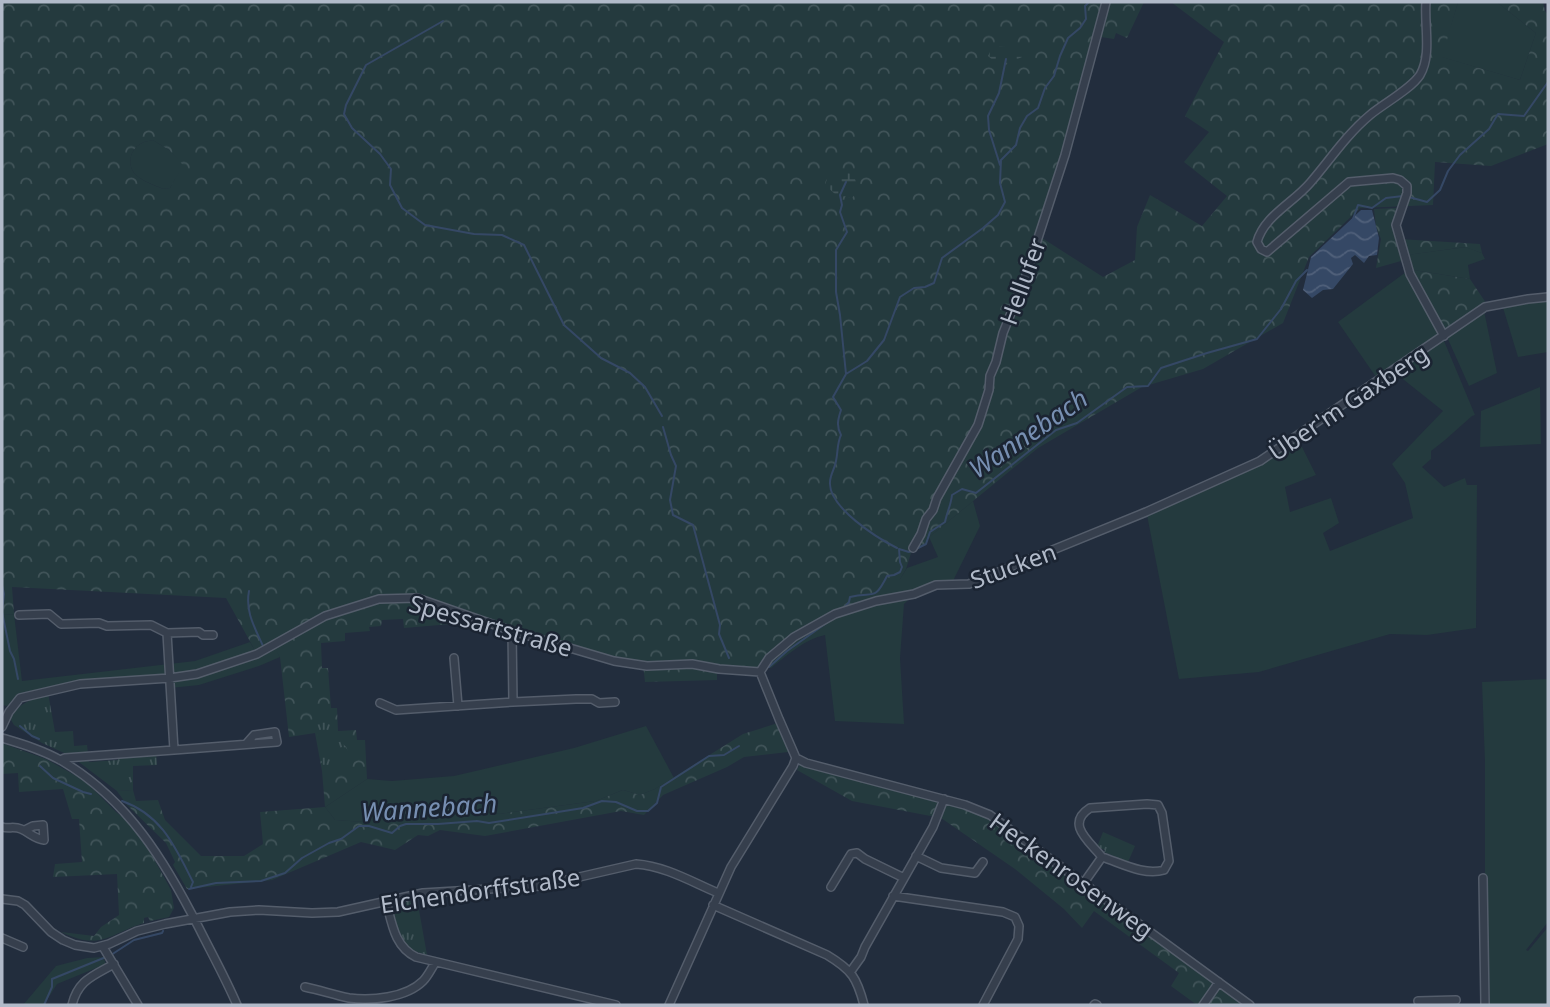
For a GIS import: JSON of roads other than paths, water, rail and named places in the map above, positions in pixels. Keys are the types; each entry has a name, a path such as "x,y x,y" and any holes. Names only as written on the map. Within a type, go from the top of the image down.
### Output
{"street":[{"name":"Hellufer","path":"913,548 937,498 978,425 1003,333 1025,278 1065,155 1106,2"},
{"path":"1426,2 1426,52 1420,76 1353,131 1308,186 1282,208 1260,232 1256,242 1267,252 1349,183 1393,178 1400,180 1407,186 1396,225 1399,237 1410,274 1444,336"},
{"name":"Über'm Gaxberg","path":"1146,512 1260,461 1485,307 1548,297"},
{"name":"Stucken","path":"760,671 769,658 794,637 835,614 876,601 914,594 936,585 969,584 1146,512"},
{"name":"Spessartstraße","path":"2,727 20,698 80,684 197,674 257,654 325,616 379,599 417,598 614,662 647,666 692,664 719,669 760,671"},
{"path":"19,615 49,614 61,624 151,625 167,633 198,632 213,635"},
{"path":"512,631 513,702"},
{"path":"167,633 174,750"},
{"path":"454,658 458,706"},
{"path":"669,1005 731,867 796,758 760,671"},
{"path":"380,703 396,710 592,698 599,703 615,702"},
{"path":"2,738 60,760 101,789 136,824 158,854 194,918 237,1005"},
{"path":"60,760 246,744"},
{"name":"Heckenrosenweg","path":"796,758 973,807 990,815 1250,1005"},
{"path":"851,971 933,827 944,799"},
{"path":"1158,805 1162,813 1169,861 1164,870 1142,871 1102,856 1079,830 1078,821 1082,813 1090,808 1158,805"},
{"path":"2,827 24,830"},
{"path":"831,887 851,855 857,852 865,859 904,878"},
{"path":"916,856 941,868 975,873 983,862"},
{"path":"1083,884 1102,856"},
{"name":"Eichendorffstraße","path":"105,949 137,931 194,918 259,910 324,913 438,891 540,886 636,864 662,869 718,893"},
{"path":"1483,878 1485,1005"},
{"path":"893,896 1003,912 1016,917 1019,926 1018,939 984,1005"},
{"path":"2,900 19,901 26,905 51,932 63,940 105,949 138,1005"},
{"path":"386,901 395,934 403,948 416,957 616,1005"},
{"path":"713,905 827,955 851,971 864,1005"},
{"path":"2,938 23,947"},
{"path":"72,1005 76,990 84,981 112,962"},
{"path":"305,987 350,998 371,999 397,994 414,989 425,979 435,962"},
{"path":"1203,1005 1219,982"},
{"path":"1418,1001 1427,1003 1456,1000"}],"water":[{"path":"1361,210 1372,210 1379,238 1377,255 1369,256 1364,263 1355,255 1351,258 1353,264 1333,289 1323,290 1312,298 1303,290 1311,257"}],"waterway":[{"path":"897,548 855,521 831,492 830,479 841,435 838,429 841,410 833,397 846,374 867,361 884,340 900,297 914,288 934,283 942,258 998,215 1005,202 1000,183 1001,160 1016,145 1020,128 1027,116 1038,108 1045,88 1054,76 1068,38 1086,19 1085,6 1089,2"},
{"path":"443,21 366,65 344,114 352,128 380,154 391,169 390,185 402,208 425,225 474,234 502,235 524,245 564,325 601,358 630,373 645,387 662,416"},
{"path":"1000,165 989,130 988,116 999,93 1006,59"},
{"name":"Wannebach","path":"1409,197 1427,202 1440,190 1448,171 1460,155 1489,129 1498,114 1524,116 1548,82"},
{"path":"846,182 840,195 840,212 847,232 836,250 836,292 846,374"},
{"name":"Wannebach","path":"1353,219 1358,205 1372,208 1386,198 1403,196"},
{"name":"Wannebach","path":"918,548 926,544 930,532 945,522 952,495 962,489 976,493 1056,430 1077,423 1127,387 1148,386 1161,368 1257,339 1281,309 1296,281 1307,270"},
{"path":"663,427 676,466 670,500 673,515 693,525 720,625 719,634 729,658"},
{"name":"Wannebach","path":"844,608 850,597 873,594 887,576 900,572 902,567 899,549 909,552 913,550"},
{"path":"2,585 2,612 18,679"},
{"path":"249,591 250,613 263,646"},
{"name":"Wannebach","path":"769,667 832,619"},
{"path":"20,726 39,739"},
{"name":"Wannebach","path":"189,889 216,883 261,881 285,873 302,858 341,839 359,826 392,833 406,824 477,821 489,823 583,808 602,801 616,802 637,811 648,811 657,803 661,787 709,756 724,755 739,746"},
{"path":"40,766 53,778 91,794"},
{"path":"122,801 147,815 166,834 193,882 191,887"},
{"name":"Wannebach","path":"111,955 134,940 163,931"},
{"name":"Wannebach","path":"44,1005 52,987 52,979 106,957"}]}
